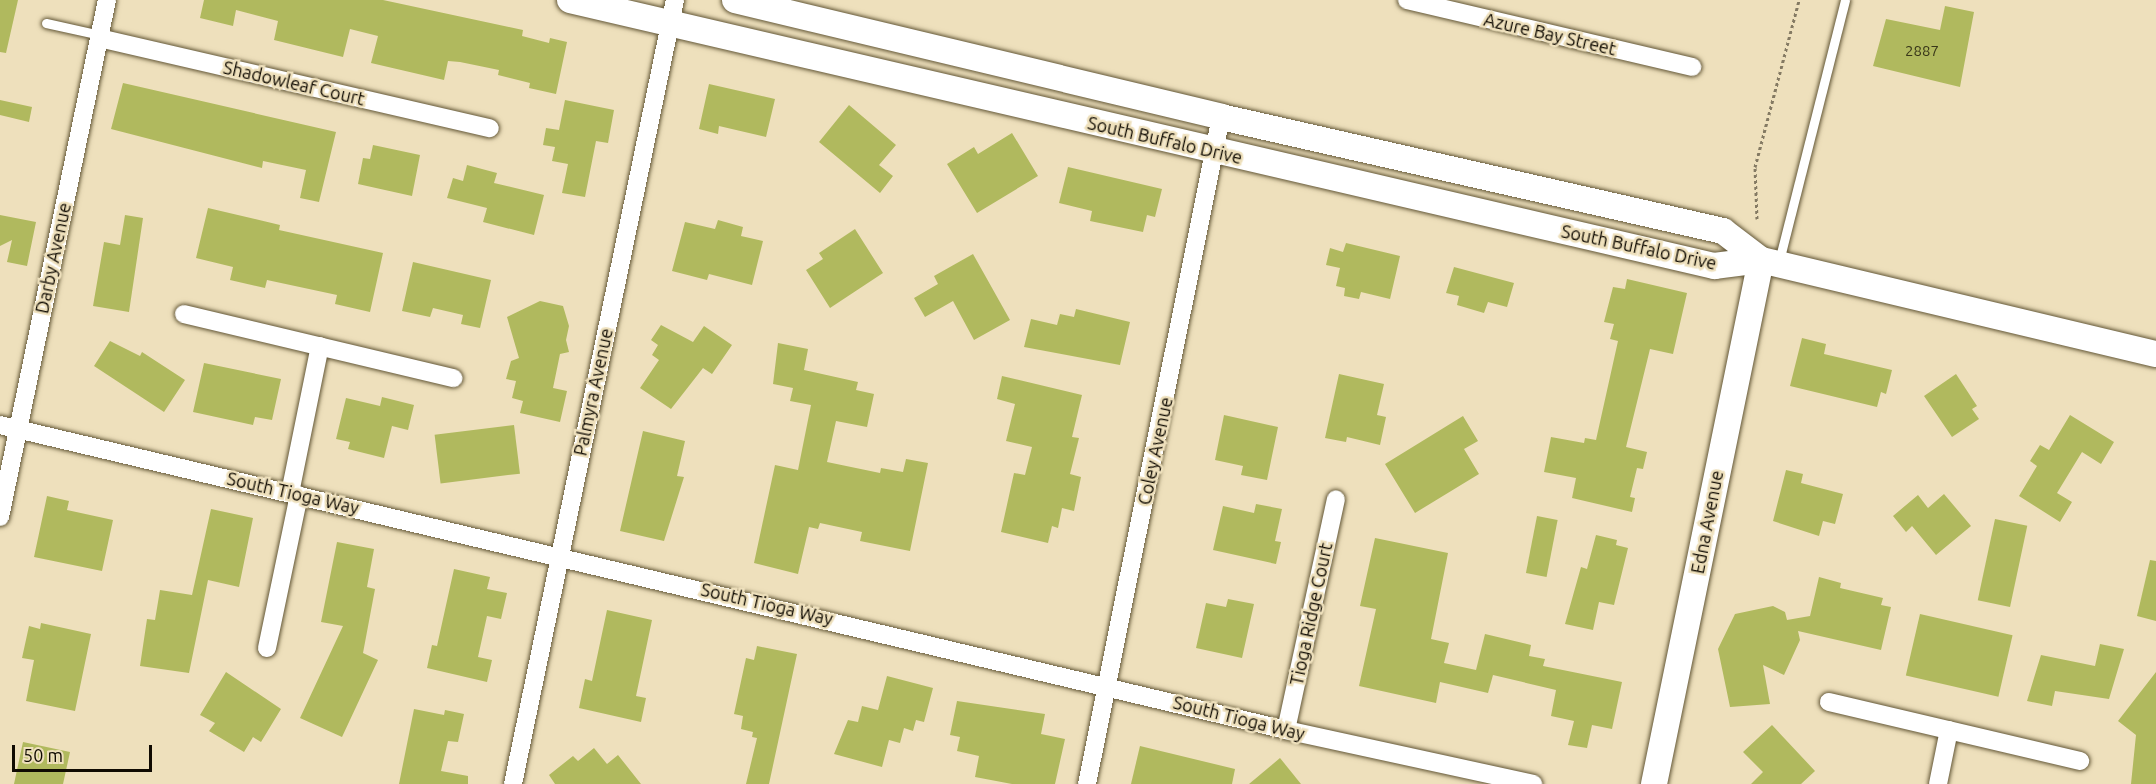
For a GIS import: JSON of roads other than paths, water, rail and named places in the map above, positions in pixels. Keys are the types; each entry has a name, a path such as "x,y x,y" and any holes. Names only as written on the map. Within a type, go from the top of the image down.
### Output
{"main road":[{"name":"South Buffalo Drive","path":"570,0 672,11 1214,152 1714,266 1770,262 2156,354"},
{"name":"South Buffalo Drive","path":"735,0 1221,117 1723,231 1770,262"},
{"name":"Edna Avenue","path":"1654,784 1770,262"}],"street":[{"name":"Darby Avenue","path":"0,516 107,0"},
{"name":"Azure Bay Street","path":"1407,0 1426,2 1692,67"},
{"name":"Palmyra Avenue","path":"513,784 672,11"},
{"name":"Shadowleaf Court","path":"99,37 490,128"},
{"name":"Coley Avenue","path":"1087,784 1221,117"},
{"path":"184,314 453,378"},
{"path":"267,648 320,346"},
{"name":"South Tioga Way","path":"0,425 560,555 1286,729 1533,784"},
{"name":"Tioga Ridge Court","path":"1286,729 1336,499"},
{"path":"1828,702 2080,762"},
{"path":"1938,784 1949,730"}],"lane":[{"path":"1770,262 1845,0"},
{"path":"46,23 99,37"}]}
